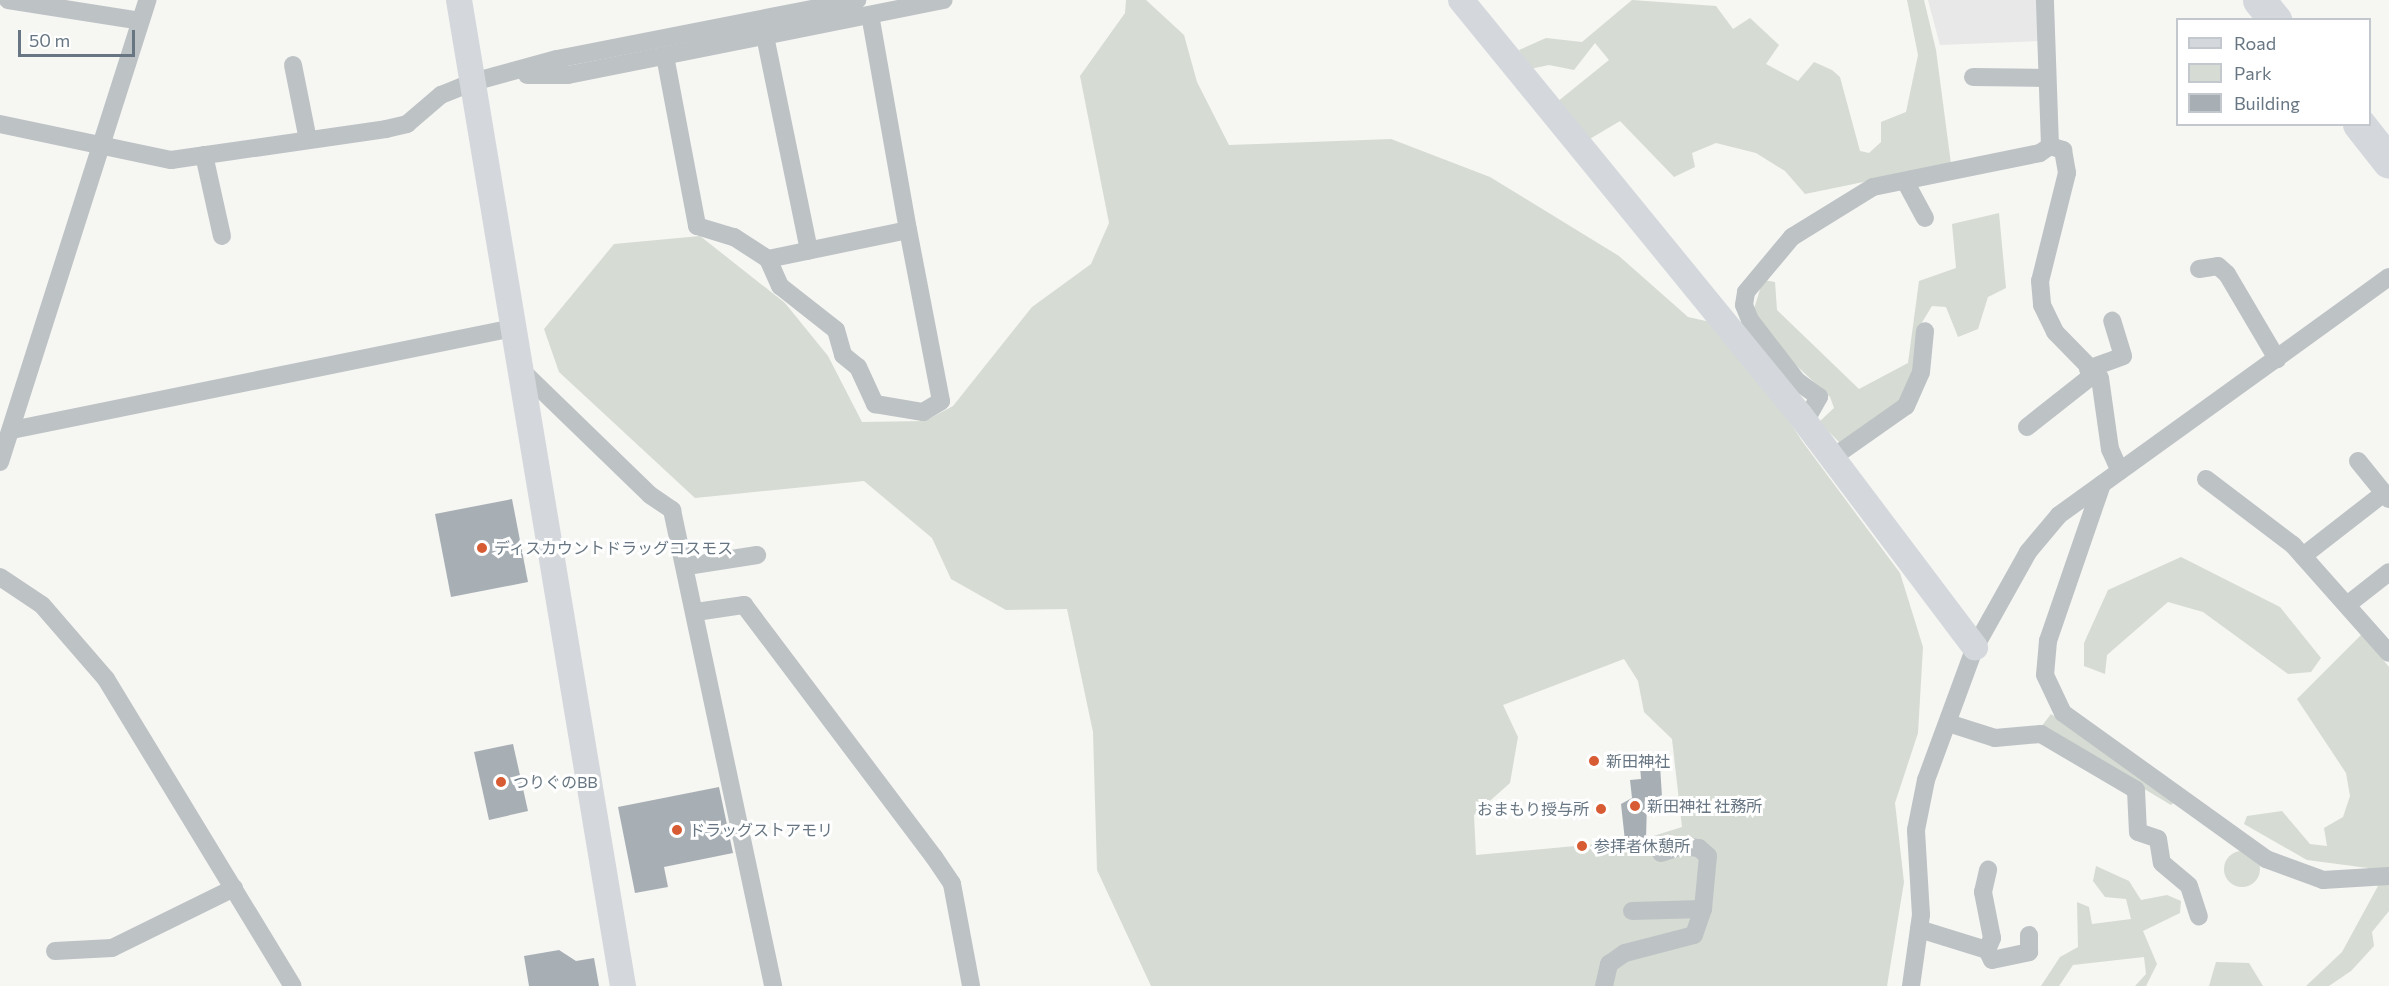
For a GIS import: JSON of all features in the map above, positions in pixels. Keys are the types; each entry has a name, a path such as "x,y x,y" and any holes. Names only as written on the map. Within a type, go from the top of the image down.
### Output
{"highway":[{"path":"2259,0 2273,18"},
{"path":"2361,126 2389,162"}],"street":[{"path":"8,0 140,21"},
{"path":"0,462 147,0"},
{"path":"459,0 623,986"},
{"path":"0,124 100,149 171,160 407,124 441,95 473,82 510,75 557,59 857,0"},
{"path":"510,75 568,75 944,0"},
{"path":"1461,0 1804,422 1975,647"},
{"path":"2045,0 2050,146"},
{"path":"665,56 697,226 734,237 768,259 780,286 836,330 843,355 858,368 875,404 922,412 941,401 870,15"},
{"path":"765,36 809,251"},
{"path":"293,65 308,140"},
{"path":"1973,77 2047,78"},
{"path":"1804,422 1819,396 1797,381 1750,320 1744,305 1746,292 1792,237 1873,187 2040,153 2050,146"},
{"path":"2050,146 2063,150 2067,173 2040,281 2042,305 2055,332 2091,372 2100,378 2110,449 2120,471"},
{"path":"204,155 222,236"},
{"path":"1905,181 1925,218"},
{"path":"768,259 908,230"},
{"path":"2199,269 2218,266 2227,274 2277,359"},
{"path":"1911,986 1919,928 1916,830 1926,780 1975,647 2028,552 2059,515 2389,277"},
{"path":"2027,427 2091,372 2123,356 2112,321"},
{"path":"12,430 513,328"},
{"path":"1832,458 1905,406 1921,372 1924,331"},
{"path":"519,368 650,495 672,510 687,566 773,986"},
{"path":"2303,556 2386,496 2358,461"},
{"path":"2206,479 2303,556 2389,652"},
{"path":"2102,484 2048,641 2045,675 2063,713 2266,859 2323,880 2389,876"},
{"path":"687,566 757,555"},
{"path":"2347,605 2389,572"},
{"path":"0,577 42,605 106,679 293,986"},
{"path":"696,612 744,605 934,856 952,884 971,986"},
{"path":"1948,723 1995,738 2041,734 2136,790 2138,832 2158,839 2162,863 2189,886 2199,916"},
{"path":"1604,986 1609,964 1625,954 1694,935 1703,909 1708,856 1699,848 1682,846 1661,853"},
{"path":"1987,951 1992,938 1983,892 1988,870"},
{"path":"55,951 112,948 234,888"},
{"path":"1632,912 1703,909"},
{"path":"1919,928 1987,951 1992,960 2029,952 2029,935"}],"shaded area":[{"path":"1928,0 2038,0 2039,41 1940,45"}],"green space":[{"path":"1126,0 1146,0 1184,35 1197,82 1229,145 1391,139 1490,177 1619,256 1688,317 1728,326 1802,441 1900,573 1923,647 1918,733 1895,803 1904,882 1887,986 1151,986 1097,870 1093,732 1067,609 1006,610 951,579 932,538 864,481 695,498 559,372 544,329 614,244 700,236 785,303 828,356 862,422 925,421 953,406 1032,307 1091,264 1109,223 1080,76 1125,13","holes":["1624,659 1638,681 1644,712 1672,739 1682,827 1641,840 1476,855 1474,815 1510,783 1518,737 1503,705"]},
{"path":"1632,0 1716,6 1733,29 1750,18 1779,45 1766,64 1798,81 1814,62 1832,70 1840,77 1860,151 1869,153 1881,142 1881,122 1906,112 1918,55 1907,0 1924,0 1936,50 1951,164 1805,194 1785,171 1756,153 1716,143 1692,153 1695,167 1674,177 1620,121 1588,140 1557,102 1609,60 1595,43 1574,70 1549,65 1530,69 1519,50 1546,38 1582,42"},
{"path":"1999,213 2006,288 1988,297 1978,329 1958,337 1946,307 1932,306 1921,324 1915,366 1900,402 1840,443 1819,422 1834,408 1830,397 1786,356 1753,312 1763,280 1775,282 1777,310 1859,389 1908,363 1919,281 1956,268 1952,224"},
{"path":"2181,557 2280,607 2321,658 2311,672 2288,674 2203,612 2168,602 2107,655 2105,674 2084,666 2084,643 2108,590"},
{"path":"2362,634 2389,667 2389,911 2372,932 2374,946 2351,971 2329,986 2306,986 2342,952 2378,886 2368,868 2307,860 2244,824 2247,816 2282,811 2310,844 2327,846 2324,828 2343,817 2350,796 2346,773 2297,699"},
{"path":"2051,714 2176,801 2171,805 2041,727"},
{"path":"2242,851 2255,856 2260,869 2255,882 2242,887 2229,882 2224,869 2229,856"},
{"path":"2096,866 2129,881 2141,900 2167,895 2181,901 2180,913 2143,931 2157,964 2146,986 2135,986 2146,974 2144,957 2073,965 2059,986 2041,986 2060,957 2078,947 2077,902 2089,907 2092,924 2131,919 2126,899 2105,897 2093,881"},
{"path":"2216,962 2249,963 2263,986 2209,986"}],"building":[{"name":"ディスカウントドラッグコスモス","path":"512,499 528,582 451,597 435,514"},
{"name":"つりぐのBB","path":"513,744 528,811 489,820 474,752"},
{"name":"新田神社 社務所","path":"1660,765 1662,797 1647,802 1646,840 1625,841 1621,804 1632,798 1630,780 1641,779 1640,766"},
{"name":"ドラッグストアモリ","path":"719,787 733,853 664,867 668,887 635,893 618,807"},
{"path":"559,950 576,961 594,958 599,986 529,986 524,956"}],"place":[{"name":"ディスカウントドラッグコスモス","path":"482,548"},
{"name":"新田神社","path":"1594,761"},
{"name":"つりぐのBB","path":"501,782"},
{"name":"新田神社 社務所","path":"1635,806"},
{"name":"おまもり授与所","path":"1601,809"},
{"name":"ドラッグストアモリ","path":"677,830"},
{"name":"参拝者休憩所","path":"1582,846"}]}
